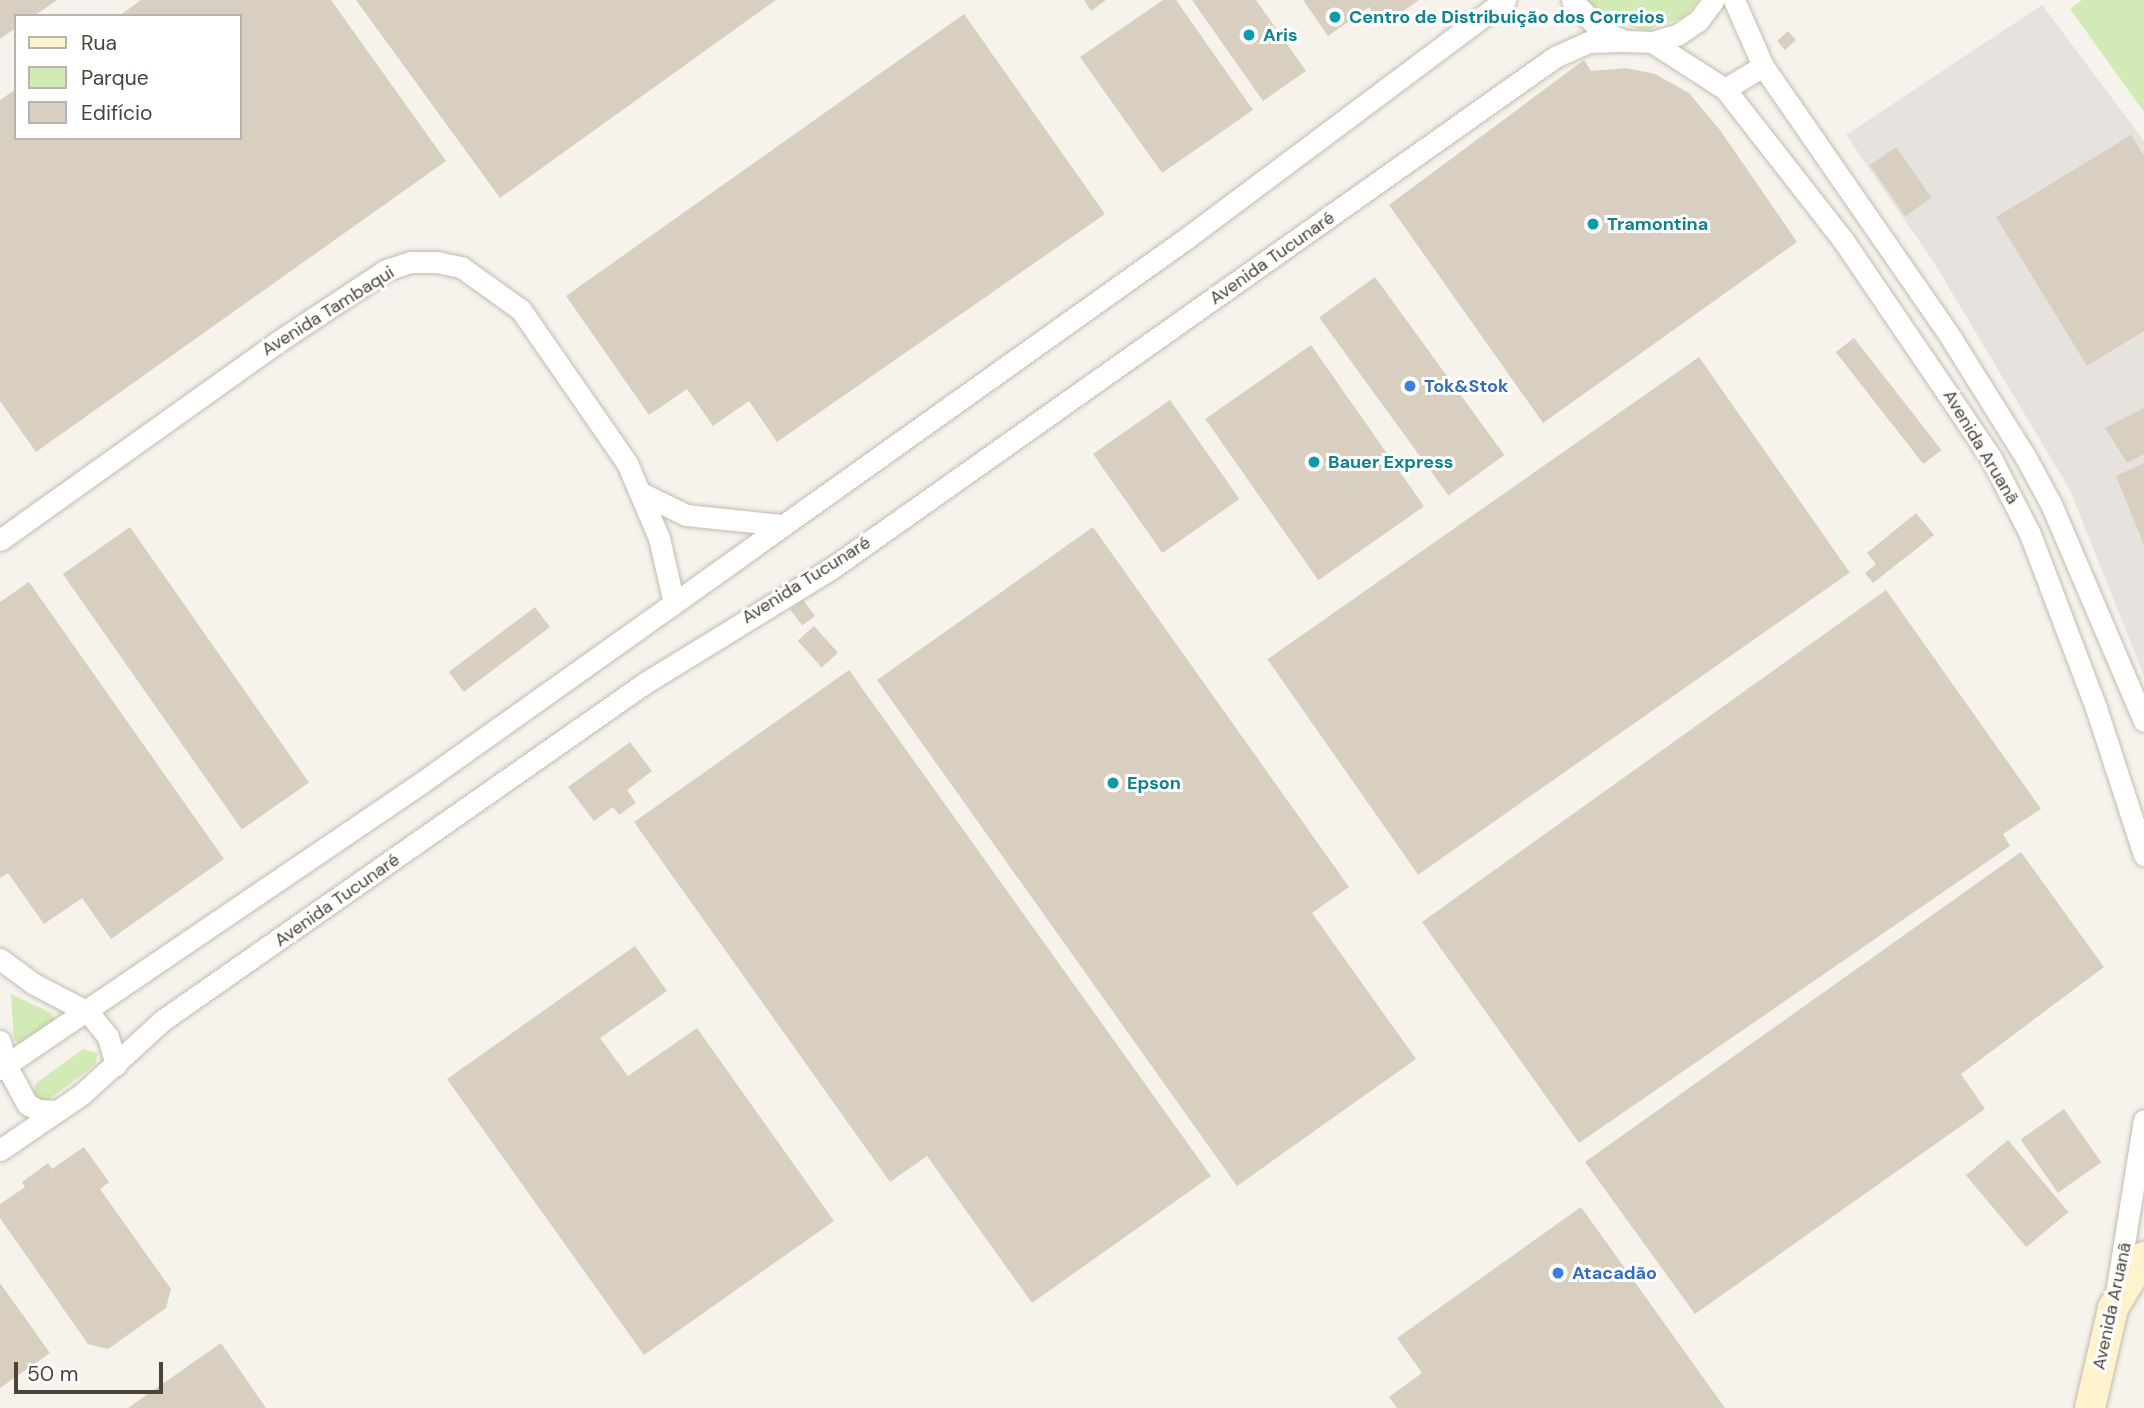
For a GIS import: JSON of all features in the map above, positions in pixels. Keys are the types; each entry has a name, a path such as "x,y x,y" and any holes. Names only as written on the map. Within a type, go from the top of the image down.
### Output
{"main road":[{"path":"2113,1308 2144,1257"},
{"name":"Avenida Aruanã","path":"2090,1408 2113,1308"}],"street":[{"path":"3,1067 88,1012 674,603 1184,240 1504,0"},
{"path":"1572,0 1580,13 1601,31 1626,41"},
{"path":"1652,42 1688,28 1714,0"},
{"name":"Avenida Aruanã","path":"1734,0 1763,66 1951,338 2026,458 2051,504 2144,721"},
{"name":"Avenida Tucunaré","path":"0,1150 57,1111 116,1065 163,1020 645,684 832,568 1555,57 1589,42 1652,42"},
{"name":"Avenida Aruanã","path":"1652,42 1725,89 1843,240 1991,458 2030,534 2096,708 2144,855"},
{"path":"1725,89 1763,66"},
{"name":"Avenida Tambaqui","path":"0,540 279,341 386,270 411,262 461,267 521,310 627,463 643,494 659,538 674,603"},
{"path":"643,494 686,515 783,525"},
{"path":"0,959 34,984 88,1012 108,1037 116,1065"},
{"path":"0,1041 3,1067 27,1104 38,1110 57,1111"},
{"name":"Avenida Aruanã","path":"2113,1308 2144,1120"}],"shaded area":[{"path":"2042,5 2144,141 2144,676 2070,490 1933,261 1846,135"}],"green space":[{"path":"1588,0 1699,0 1684,17 1645,31 1605,19"},
{"path":"2082,0 2144,0 2144,112 2070,9"},
{"path":"11,994 51,1013 55,1020 22,1045 14,1040"},
{"path":"83,1049 98,1053 95,1065 45,1102 31,1096 36,1083"}],"building":[{"path":"0,0 57,0 37,14 14,14 14,29 0,39"},
{"path":"141,0 331,0 446,161 36,452 0,401 0,100 14,90 14,140 242,140 242,14 122,14"},
{"path":"356,0 776,0 500,198"},
{"path":"1084,0 1106,0 1091,11"},
{"path":"1163,0 1176,0 1253,110 1162,173 1080,57"},
{"name":"Aris","path":"1192,0 1256,0 1306,71 1263,101"},
{"name":"Centro de Distribuição dos Correios","path":"1303,0 1419,0 1382,26 1369,7 1328,36"},
{"path":"964,14 1105,214 777,442 749,401 713,426 687,389 649,415 566,296"},
{"path":"1788,31 1796,40 1785,50 1777,41"},
{"name":"Tramontina","path":"1584,60 1591,71 1626,68 1655,74 1689,93 1720,130 1797,242 1543,423 1389,205"},
{"path":"2131,135 2144,156 2144,331 2087,366 1996,217"},
{"path":"1896,147 1932,198 1905,216 1870,165"},
{"name":"Tok&Stok","path":"1375,277 1504,455 1448,496 1319,318"},
{"path":"1854,338 1941,450 1923,464 1836,352"},
{"name":"Bauer Express","path":"1311,345 1424,506 1318,580 1205,419"},
{"path":"1699,357 1850,572 1418,875 1267,659"},
{"path":"1170,400 1239,499 1162,553 1093,454"},
{"path":"2144,408 2144,454 2127,463 2105,428"},
{"path":"2144,463 2144,545 2116,476"},
{"path":"1916,513 1934,535 1873,583 1865,573 1876,564 1867,553"},
{"path":"130,527 309,783 242,830 63,574"},
{"name":"Epson","path":"1093,527 1349,887 1312,913 1416,1059 1237,1186 877,680"},
{"path":"29,582 224,859 111,939 82,898 44,924 8,873 0,878 0,602"},
{"path":"1886,590 2041,809 2003,834 2010,846 1579,1143 1422,922"},
{"path":"803,600 815,616 802,626 790,610"},
{"path":"535,607 550,627 464,692 449,672"},
{"path":"814,626 838,653 822,667 798,641"},
{"path":"849,670 1211,1176 1032,1303 927,1156 890,1182 634,822"},
{"path":"630,742 652,771 627,790 636,803 619,815 613,807 594,821 568,787"},
{"path":"2021,852 2104,967 1961,1074 1985,1109 1695,1314 1585,1162"},
{"path":"635,946 667,991 600,1038 628,1076 697,1028 834,1221 644,1355 447,1079"},
{"path":"2064,1109 2101,1162 2058,1193 2021,1139"},
{"path":"2008,1140 2068,1212 2026,1247 1966,1175"},
{"path":"84,1147 109,1182 100,1189 171,1289 166,1308 108,1349 88,1344 0,1218 0,1204 25,1187 22,1182 48,1163 52,1169"},
{"name":"Atacadão","path":"1581,1207 1725,1408 1397,1408 1389,1397 1422,1373 1397,1338"},
{"path":"0,1283 50,1353 0,1388"},
{"path":"221,1343 266,1408 128,1408"}],"place":[{"name":"Centro de Distribuição dos Correios","path":"1335,17"},
{"name":"Aris","path":"1249,35"},
{"name":"Tramontina","path":"1593,224"},
{"name":"Tok&Stok","path":"1410,386"},
{"name":"Bauer Express","path":"1314,462"},
{"name":"Epson","path":"1113,783"},
{"name":"Atacadão","path":"1558,1273"}]}
